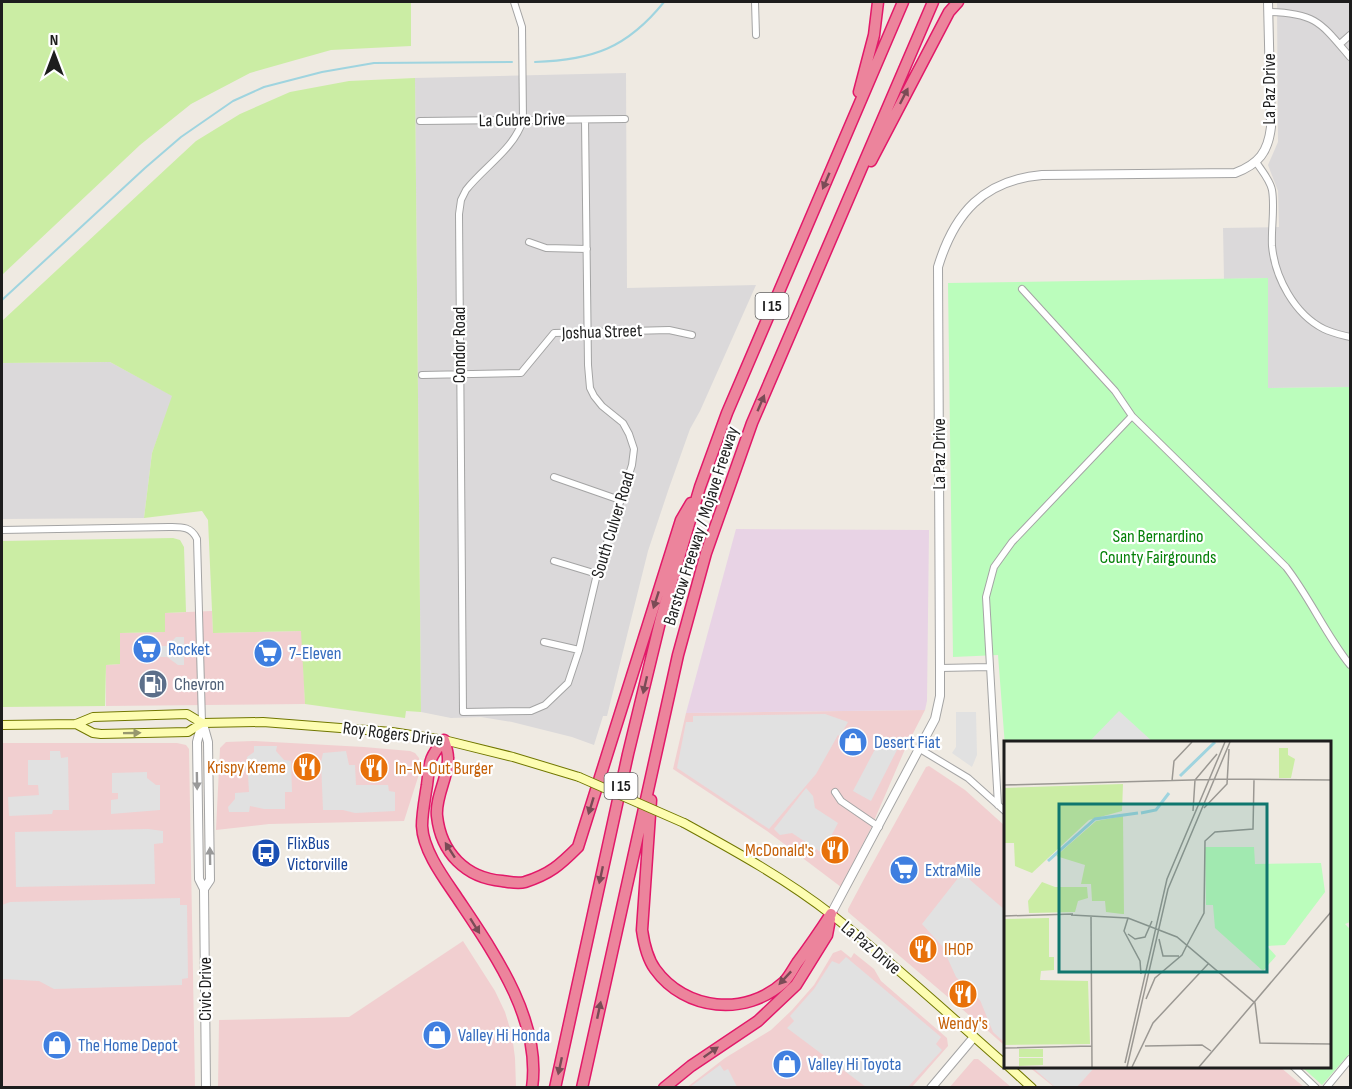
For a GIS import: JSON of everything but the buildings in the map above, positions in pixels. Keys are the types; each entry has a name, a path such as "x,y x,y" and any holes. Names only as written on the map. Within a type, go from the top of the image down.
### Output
{"highway":[{"path":"849,127 874,35 878,2"},
{"name":"Barstow Freeway / Mojave Freeway","path":"555,1088 628,754 658,629 700,487 727,413 903,2"},
{"name":"Barstow Freeway / Mojave Freeway","path":"582,1088 678,655 706,553 752,423 933,2"},
{"path":"830,242 944,22 958,2"},
{"path":"444,740 448,759 437,814 447,848 465,870 491,880 522,883 558,868 578,847 681,520 700,487"},
{"path":"444,740 431,755 422,828 434,864 509,981 525,1020 535,1070 532,1088"},
{"path":"654,760 642,930 645,949 655,969 676,990 699,1003 715,1006 738,1004 760,998 785,982 831,914"},
{"path":"664,1088 691,1066 758,1021 796,985 827,935 831,914"}],"main road":[{"name":"Roy Rogers Drive","path":"2,725 76,724 93,717 187,714 202,723"},
{"name":"Roy Rogers Drive","path":"76,724 100,734 188,732 202,723 263,722 392,732 444,740 513,757 579,777 684,823 763,867 831,914"},
{"name":"La Paz Drive","path":"831,914 922,990 1004,1064"},
{"name":"La Paz Drive","path":"1008,1068 1032,1088"}],"street":[{"path":"514,2 522,27 523,120"},
{"path":"755,2 756,35"},
{"name":"La Paz Drive","path":"831,914 920,749 938,708 940,668 938,267 946,243 957,221 971,205 990,190 1026,176 1235,173 1256,162 1269,140 1269,2"},
{"path":"1269,12 1308,17 1325,28 1350,57"},
{"path":"1340,44 1350,35"},
{"name":"La Cubre Drive","path":"420,121 625,119"},
{"name":"Condor Road","path":"463,712 459,214 461,200 473,182 513,141 523,120"},
{"name":"South Culver Road","path":"463,712 531,711 545,705 568,683 579,650 597,574 632,465 634,448 623,423 602,406 590,388 587,331 585,120"},
{"path":"1256,162 1269,181 1272,190 1272,245 1275,266 1281,281 1289,295 1313,321 1323,329 1350,337"},
{"path":"529,242 546,248 587,249"},
{"path":"1022,289 1115,391 1132,416 1286,567 1300,584 1350,665"},
{"name":"Joshua Street","path":"422,375 521,373 554,333 669,330 692,335"},
{"path":"998,805 986,597 994,567 1012,542 1132,416"},
{"path":"554,477 620,500"},
{"name":"Civic Drive","path":"2,530 184,528 194,532 197,539 202,723 196,742 199,879 204,890 206,1088"},
{"path":"554,561 597,574"},
{"path":"543,642 579,650"},
{"path":"940,668 990,667"},
{"path":"920,749 968,778 1004,811"},
{"path":"835,792 841,801 879,827"},
{"path":"931,1088 974,1037"},
{"path":"1326,1088 1350,1059"},
{"path":"1295,1068 1316,1088"}],"shaded area":[{"path":"1277,2 1350,2 1350,387 1268,388 1268,278 1224,279 1223,228 1279,227 1278,191 1268,165 1278,142"},
{"path":"626,73 627,288 756,285 690,429 669,488 648,551 607,716 603,716 594,745 512,722 481,717 451,718 421,712 415,78"},
{"path":"110,362 173,396 152,453 144,518 2,519 2,363"},
{"path":"736,529 929,530 925,710 686,713"},
{"path":"212,611 213,633 302,631 305,704 106,706 106,665 120,664 119,633 165,632 164,613"},
{"path":"176,637 184,637 184,665 178,665 167,657 160,657 160,646 167,646"},
{"path":"925,710 841,887 767,831 673,769 686,713"},
{"path":"1119,711 1152,741 1090,741"},
{"path":"956,712 976,712 977,755 972,767 952,753 956,747"},
{"path":"825,714 848,722 816,774 769,829 677,768 686,722 693,722 693,716"},
{"path":"882,736 899,746 871,801 853,791"},
{"path":"253,741 364,747 415,753 419,758 421,768 404,821 269,824 216,830 220,748 226,742"},
{"path":"2,743 177,743 186,745 189,749 195,1087 2,1087"},
{"path":"254,746 277,746 276,751 284,760 291,761 292,792 285,792 285,809 250,806 249,812 229,812 228,807 235,799 235,793 249,792 247,757 254,752"},
{"path":"50,751 60,751 61,758 68,757 69,810 53,810 52,814 9,816 8,797 39,795 38,785 28,785 28,760 50,760"},
{"path":"346,751 349,765 355,765 356,785 388,785 389,791 395,792 395,811 355,813 343,810 323,810 321,762 323,753"},
{"path":"929,766 965,790 1004,825 1004,1045 987,1030 989,1026 981,1017 976,1021 848,912 926,767"},
{"path":"147,772 147,778 156,785 160,785 160,810 111,814 111,800 118,799 118,793 112,793 112,773"},
{"path":"806,788 813,796 815,808 838,823 822,853 792,833 780,835 774,829"},
{"path":"148,829 163,831 163,843 154,844 155,884 16,887 15,832"},
{"path":"962,873 1004,909 1004,1042 993,1032 980,1000 956,977 942,946 922,924"},
{"path":"180,898 180,905 187,905 188,978 182,979 182,985 54,989 39,981 2,979 2,905 10,902"},
{"path":"463,941 495,991 505,1012 512,1035 516,1087 218,1087 219,1020 349,1017"},
{"path":"841,950 851,958 854,953 874,969 881,981 947,1038 948,1046 912,1087 686,1088 725,1058 771,1030 814,985 833,953"},
{"path":"846,957 941,1037 936,1044 942,1050 908,1087 866,1087 787,1028 794,1021 790,1016 814,989 832,961 839,964"},
{"path":"974,1059 978,1059 1011,1087 949,1088"},
{"path":"720,1065 724,1071 728,1069 737,1087 690,1087"},
{"path":"1030,1068 1281,1068 1304,1087 1054,1087"},
{"path":"1033,1068 1094,1068 1076,1088 1055,1087"}],"green space":[{"path":"2,2 411,2 411,46 331,50 250,73 191,104 140,145 2,275"},
{"path":"415,78 421,712 406,711 405,718 305,704 301,631 213,633 208,520 202,511 144,518 152,453 172,396 110,362 2,363 2,321 196,141 240,114 290,92 349,81"},
{"name":"San Bernardino County Fairgrounds","path":"1268,278 1268,388 1350,387 1350,922 1345,924 1350,929 1350,1053 1322,1085 1303,1068 1331,1068 1331,741 1005,741 998,655 953,657 948,283"},
{"path":"173,538 180,540 184,547 186,612 165,613 165,632 120,633 120,664 106,665 105,706 2,707 2,541"}],"waterway":[{"path":"535,62 574,58 607,48 622,41 636,30 664,2"},
{"path":"2,300 145,168 181,137 233,101 264,87 322,72 374,63 512,62"}],"place":[{"name":"Rocket","path":"147,649"},
{"name":"7-Eleven","path":"268,653"},
{"name":"Chevron","path":"153,684"},
{"name":"Desert Fiat","path":"853,742"},
{"name":"Krispy Kreme","path":"307,767"},
{"name":"In-N-Out Burger","path":"374,768"},
{"name":"McDonald's","path":"835,850"},
{"name":"FlixBus Victorville","path":"266,853"},
{"name":"ExtraMile","path":"904,870"},
{"name":"IHOP","path":"923,949"},
{"name":"Wendy's","path":"963,994"},
{"name":"Valley Hi Honda","path":"437,1035"},
{"name":"The Home Depot","path":"57,1045"},
{"name":"Valley Hi Toyota","path":"787,1064"}]}
